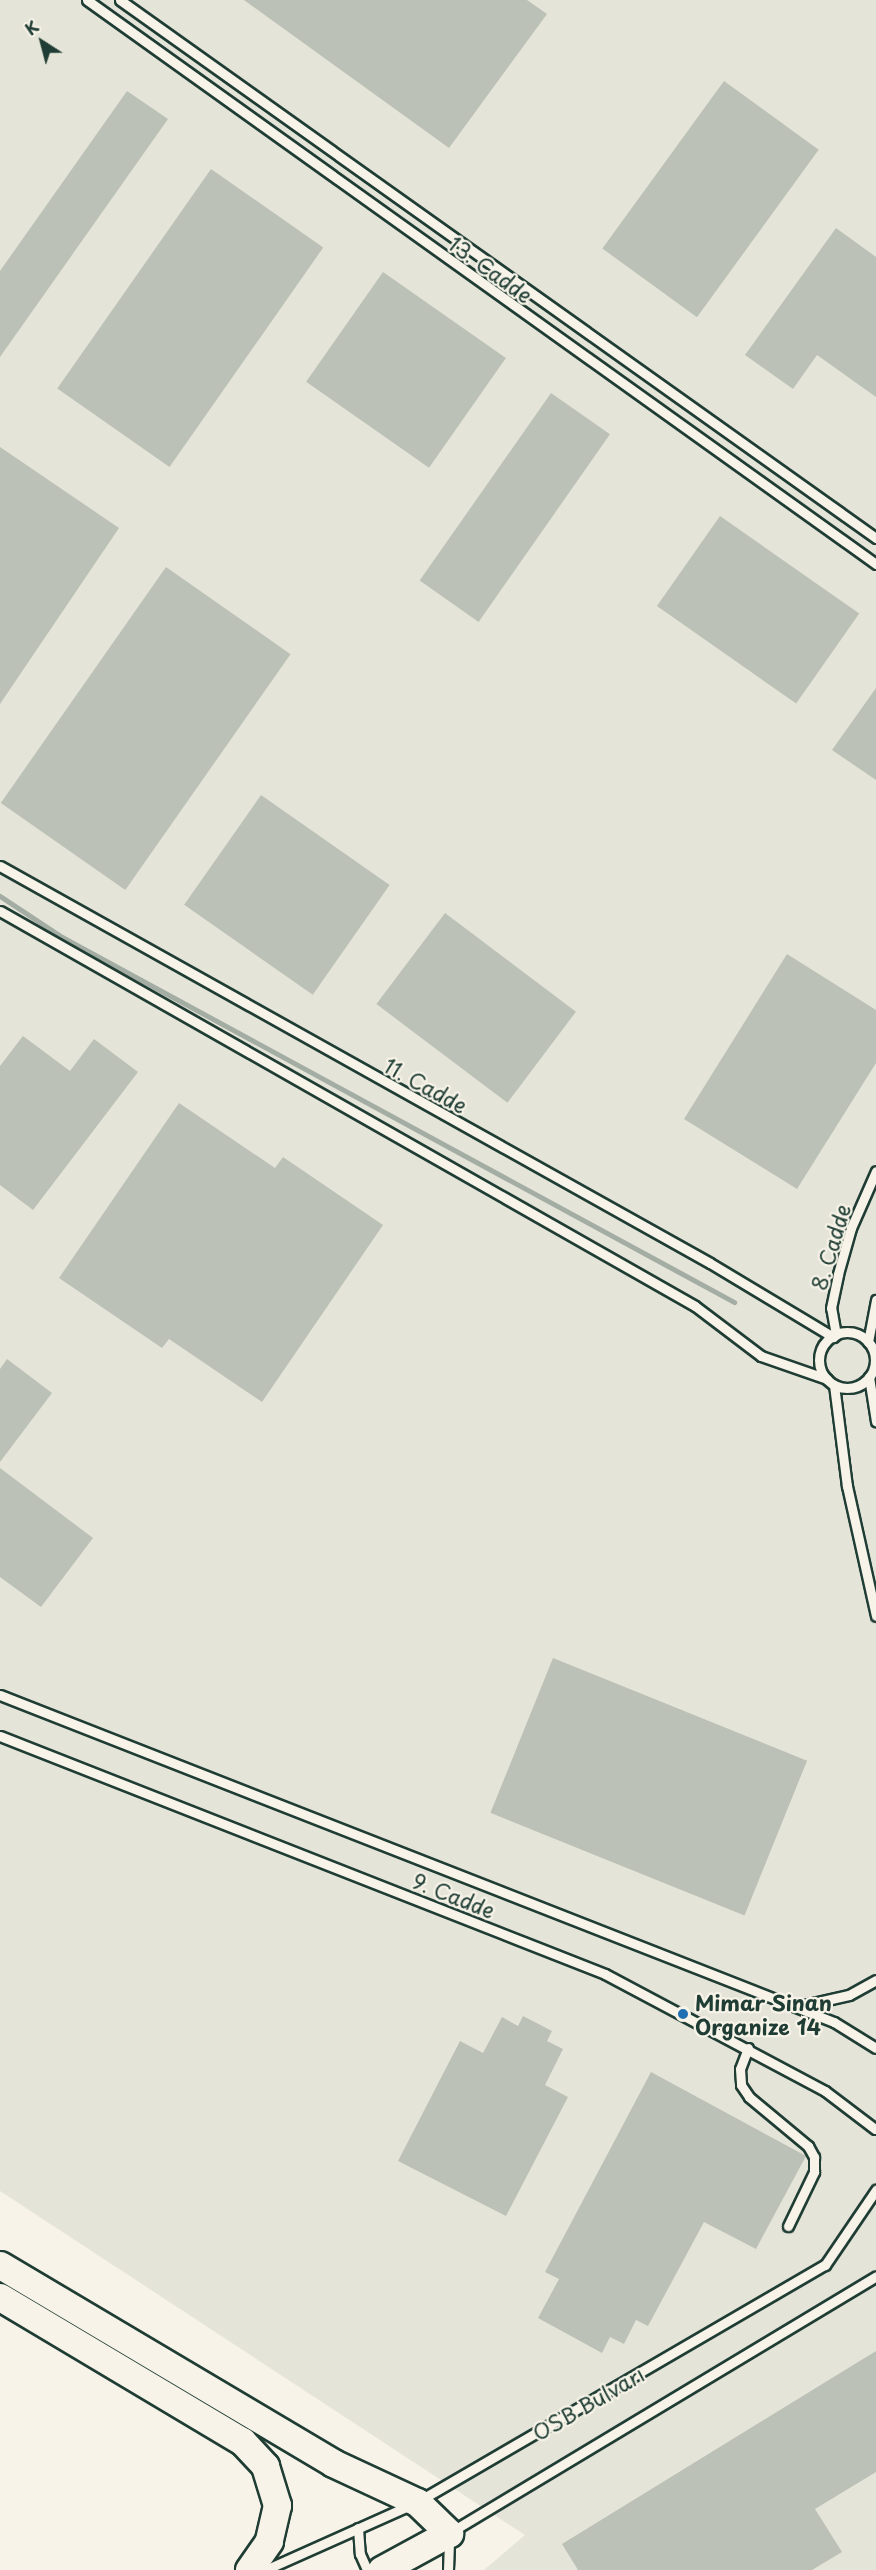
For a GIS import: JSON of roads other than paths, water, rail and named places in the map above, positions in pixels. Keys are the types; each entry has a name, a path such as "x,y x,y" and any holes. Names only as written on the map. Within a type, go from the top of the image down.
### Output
{"street":[{"path":"0,2265 333,2463 417,2502 449,2533"},
{"path":"0,2297 242,2441 266,2466 277,2505 269,2541 249,2570"},
{"name":"OSB Bulvarı","path":"381,2570 449,2533"}],"lane":[{"name":"13. Cadde","path":"87,0 876,564"},
{"name":"13. Cadde","path":"120,0 876,538"},
{"name":"11. Cadde","path":"0,866 710,1263 834,1336"},
{"path":"0,911 695,1306 761,1356 830,1382 853,1387 869,1377"},
{"name":"8. Cadde","path":"834,1336 831,1308 838,1274 851,1228 876,1171"},
{"path":"876,1300 872,1347 875,1359 869,1377 876,1421"},
{"path":"872,1347 851,1333 834,1336 825,1343 819,1361 830,1382 847,1486 876,1616"},
{"name":"9. Cadde","path":"0,1695 597,1932 834,2022 876,2048"},
{"name":"9. Cadde","path":"0,1736 605,1974 748,2048 825,2091 876,2127"},
{"path":"796,2007 831,2001 876,1980"},
{"path":"748,2048 740,2069 741,2085 749,2097 808,2146 814,2157 814,2172 788,2226"},
{"path":"876,2127 876,2137"},
{"name":"OSB Bulvarı","path":"265,2570 417,2502 825,2265 876,2190"},
{"name":"OSB Bulvarı","path":"449,2533 876,2276"},
{"path":"358,2528 360,2554 367,2570"},
{"path":"448,2570 449,2533"}],"waterway":[{"path":"0,896 62,937 734,1302"}],"place":[{"name":"Mimar Sinan Organize 14","path":"683,2014"}]}
